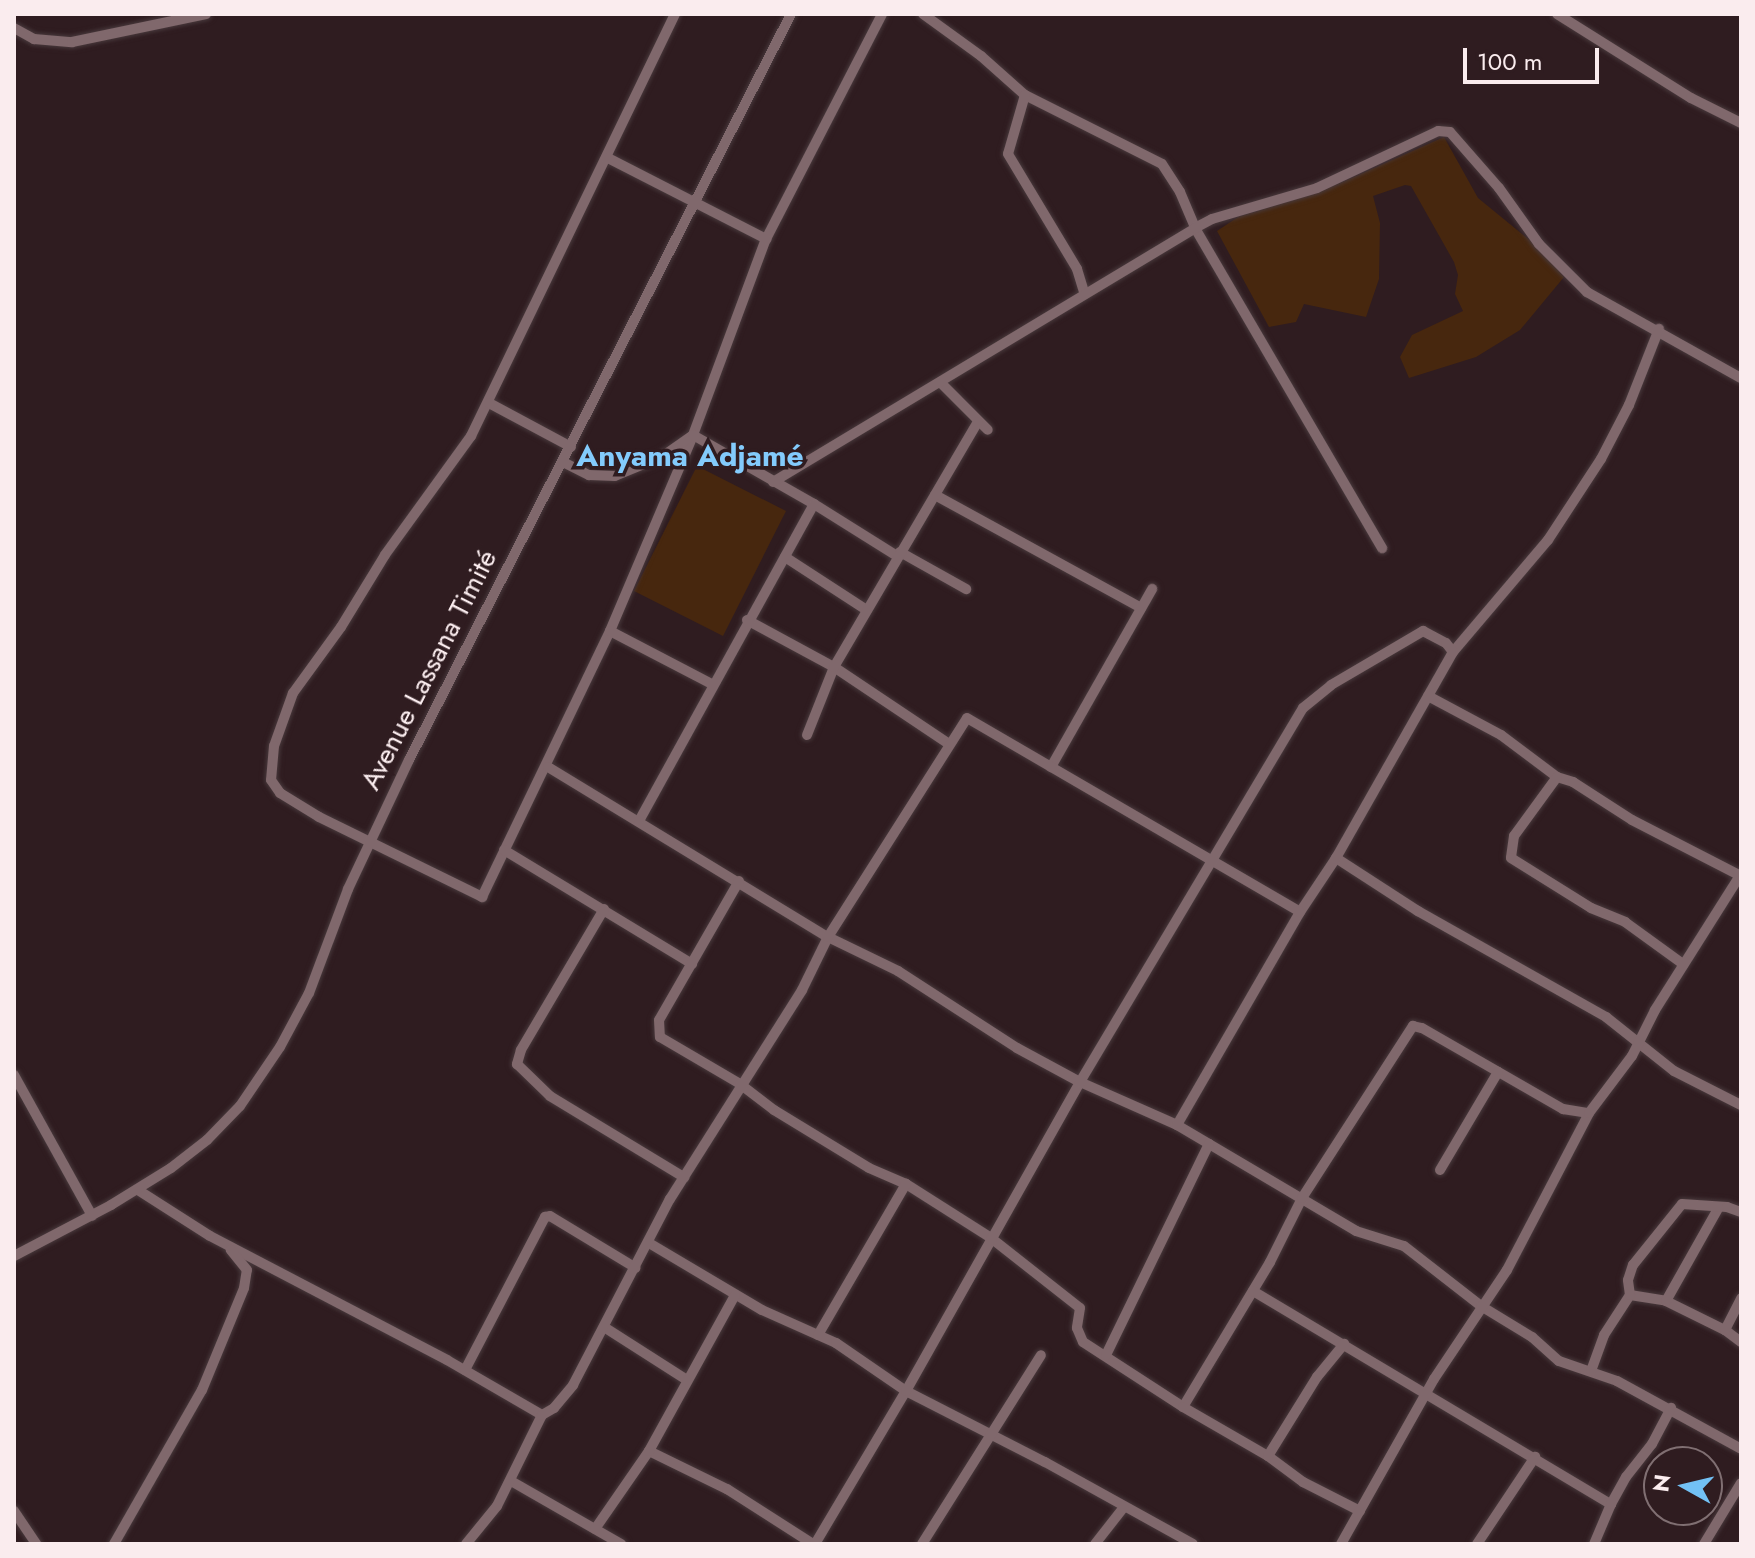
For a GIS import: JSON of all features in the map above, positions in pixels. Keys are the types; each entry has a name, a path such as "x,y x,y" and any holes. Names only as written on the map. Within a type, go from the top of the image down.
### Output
{"street":[{"path":"14,28 34,39 72,42 206,14"},
{"path":"675,14 471,436 385,555 341,627 293,693 274,746 271,771 274,789 319,817 370,839 482,897 548,767 610,631 693,435 766,239 882,14"},
{"name":"Avenue Lassana Timité","path":"14,1256 92,1216 171,1168 225,1122 280,1047 309,993 370,839 791,14"},
{"path":"923,14 981,56 1025,95 1162,164 1180,192 1195,228 1382,548"},
{"path":"1557,14 1691,98 1741,123"},
{"path":"1025,95 1008,154 1077,269 1084,292"},
{"path":"773,482 941,383 1084,292 1212,219 1317,188 1438,131 1450,132 1499,188 1521,222 1558,266 1587,292 1659,329 1741,378"},
{"path":"608,158 766,239"},
{"path":"1177,1125 1300,912 1336,858 1453,652 1548,540 1601,459 1629,405 1659,329"},
{"path":"941,383 988,430"},
{"path":"489,403 571,447"},
{"path":"807,735 834,667 865,609 978,422"},
{"path":"563,462 589,475 615,476 663,456 693,435"},
{"path":"693,435 898,554 966,589"},
{"path":"935,495 1141,608"},
{"path":"639,821 747,620 814,504"},
{"path":"785,557 865,609"},
{"path":"1051,767 1152,589"},
{"path":"747,620 834,667 949,744"},
{"path":"610,631 712,684"},
{"path":"649,1451 735,1494 814,1544 906,1391 1080,1082 1303,708 1331,685 1423,631 1446,643 1453,652"},
{"path":"1341,1544 1426,1393 1507,1270 1589,1113 1640,1044 1683,964 1741,875 1557,777 1501,735 1428,696"},
{"path":"466,1544 487,1522 511,1481 542,1415 564,1398 684,1177 802,990 828,937 967,718 1300,912"},
{"path":"548,767 828,937 898,971 1017,1048 1080,1082 1177,1125 1356,1231 1404,1246 1481,1306 1532,1337 1559,1361 1591,1371 1671,1408 1741,1449"},
{"path":"1557,777 1514,836 1511,858 1591,908 1625,922 1683,964"},
{"path":"504,850 692,964"},
{"path":"1336,858 1418,911 1606,1017 1674,1071 1739,1099"},
{"path":"739,881 659,1020 660,1037 740,1084 774,1110 869,1168 906,1184 991,1238 1080,1308 1077,1328 1083,1342 1106,1355 1145,1385 1268,1456 1303,1482 1360,1511"},
{"path":"604,909 521,1050 517,1064 550,1096 684,1177"},
{"path":"1183,1407 1253,1291 1302,1198 1413,1026 1422,1028 1563,1109 1589,1113"},
{"path":"1440,1170 1498,1072"},
{"path":"14,1075 92,1216"},
{"path":"1106,1355 1209,1144"},
{"path":"818,1335 906,1184"},
{"path":"138,1190 223,1243 465,1370 542,1415"},
{"path":"1591,1371 1604,1335 1630,1295 1628,1280 1633,1265 1682,1204 1741,1212"},
{"path":"1666,1301 1719,1207"},
{"path":"465,1370 545,1217 550,1216 570,1227 636,1268"},
{"path":"114,1544 202,1390 244,1288 247,1270 223,1243"},
{"path":"649,1243 735,1295 854,1354 906,1391 1193,1544"},
{"path":"1253,1291 1611,1504"},
{"path":"595,1529 649,1451 735,1295"},
{"path":"1630,1295 1666,1301 1725,1330 1741,1342"},
{"path":"1725,1330 1741,1298"},
{"path":"604,1327 687,1380"},
{"path":"1268,1456 1317,1377 1344,1344"},
{"path":"922,1544 989,1433 1041,1355"},
{"path":"1594,1544 1626,1477 1652,1444 1671,1408"},
{"path":"1477,1544 1535,1457"},
{"path":"511,1481 621,1544"},
{"path":"1704,1544 1741,1483"},
{"path":"1095,1544 1124,1507"},
{"path":"14,1511 36,1544"}],"shaded area":[{"path":"1444,137 1478,198 1538,247 1564,277 1520,330 1476,357 1409,378 1400,357 1412,335 1463,311 1455,294 1458,275 1454,262 1411,186 1405,185 1373,196 1380,223 1379,279 1366,317 1304,304 1296,322 1269,327 1217,231 1238,217 1320,192"},
{"path":"697,466 786,511 723,636 634,591"}],"district":[{"name":"Anyama Adjamé","path":"690,456"}]}
